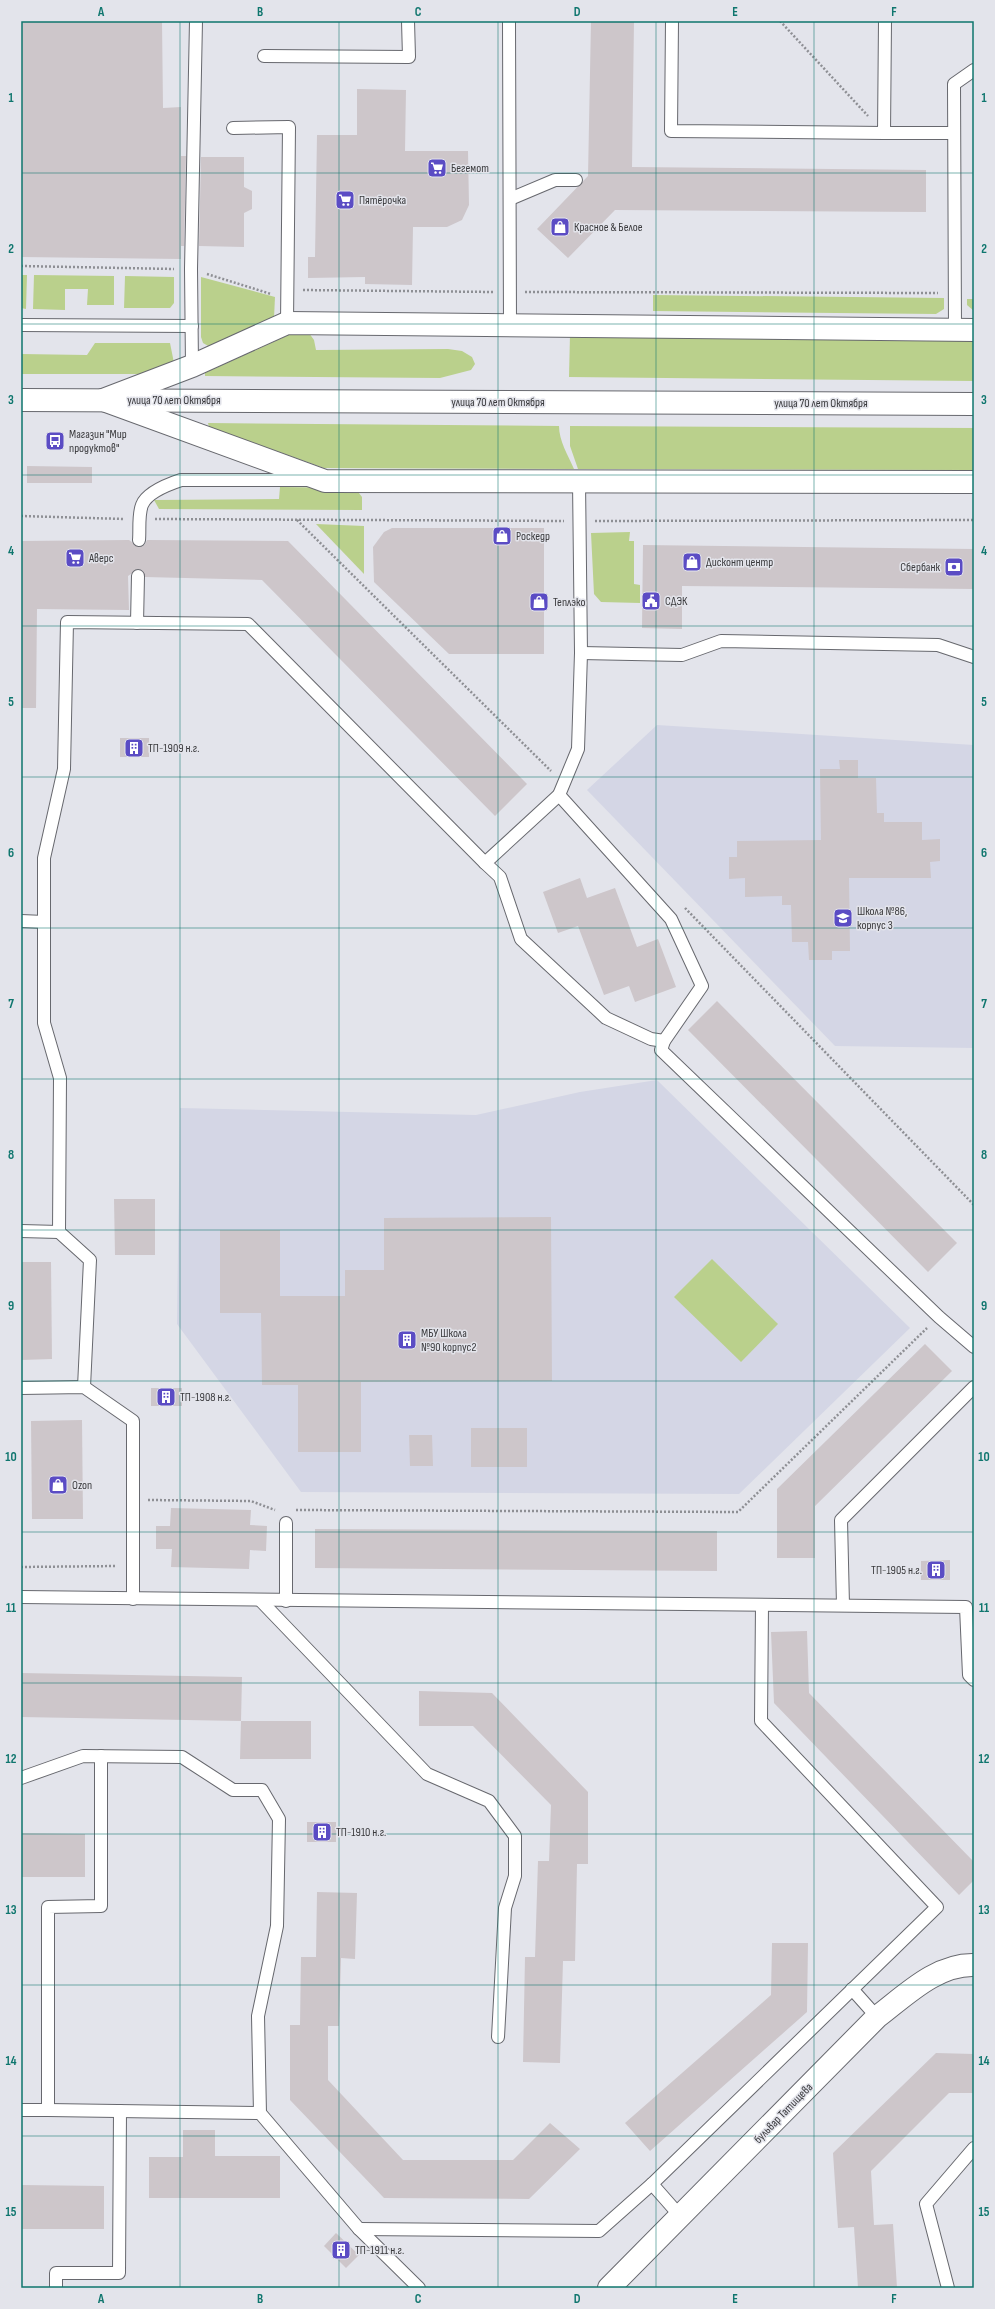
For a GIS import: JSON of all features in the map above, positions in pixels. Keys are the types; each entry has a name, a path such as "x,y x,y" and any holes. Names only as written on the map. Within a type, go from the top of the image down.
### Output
{"street":[{"path":"103,400 192,366 287,323 964,330"},
{"name":"улица 70 лет Октября","path":"21,400 974,404"},
{"path":"103,400 325,480 579,482 974,482"},
{"name":"бульвар Татищева","path":"609,2288 681,2217 877,2017 926,1979 963,1965 974,1965"}],"lane":[{"path":"192,366 191,269 196,21"},
{"path":"264,56 409,57 408,21"},
{"path":"510,21 510,326"},
{"path":"672,21 671,131 954,133"},
{"path":"884,133 885,21"},
{"path":"964,330 954,133 954,84 974,70"},
{"path":"233,128 289,127 287,323"},
{"path":"510,199 555,180 576,180"},
{"path":"21,325 192,326"},
{"path":"139,540 141,506 145,499 166,485 181,480 325,480"},
{"path":"485,863 560,795 578,749 581,652 579,482"},
{"path":"137,623 138,576"},
{"path":"59,1232 60,1078 44,1023 44,858 64,769 68,622 248,624 500,877 522,939 606,1018 651,1039 664,1041"},
{"path":"581,652 682,655 721,641 938,645 974,657"},
{"path":"560,795 671,919 702,986 664,1041 661,1050 939,1317 974,1347"},
{"path":"21,921 44,922"},
{"path":"21,1231 59,1232 90,1260 84,1387"},
{"path":"21,1388 84,1387 133,1421 133,1599"},
{"path":"843,1605 841,1520 974,1387"},
{"path":"286,1523 286,1601"},
{"path":"21,1597 966,1607 969,1675 974,1680"},
{"path":"260,1600 427,1774 489,1800 515,1836 515,1876 505,1908 498,2037"},
{"path":"359,2229 599,2232 652,2184 937,1907 761,1721 762,1604"},
{"path":"21,1778 83,1756 182,1757 233,1790 262,1790 279,1819 277,1926 258,2016 260,2113 359,2229 419,2288"},
{"path":"48,2110 48,1907 100,1906 101,1756"},
{"path":"852,1989 877,2017"},
{"path":"21,2110 260,2113"},
{"path":"56,2288 56,2273 118,2273 120,2111"},
{"path":"948,2288 926,2204 974,2148"},
{"path":"652,2184 681,2217"}],"path":[{"path":"780,21 884,133"},
{"path":"21,516 140,519 579,521 974,520"},
{"path":"288,1510 738,1512 939,1317"},
{"path":"133,1500 251,1501 272,1510 280,1510"},
{"path":"21,1567 133,1566"}],"shaded area":[{"name":"Школа №86, корпус 3","path":"657,725 974,745 974,1048 835,1046 587,790"},
{"path":"657,1080 910,1328 739,1494 301,1492 177,1324 180,1108 476,1115 580,1092"}],"green space":[{"path":"21,275 27,275 26,309 21,308"},
{"path":"34,275 114,276 114,305 87,305 88,289 65,289 65,310 33,309"},
{"path":"125,276 174,277 174,303 170,308 124,308"},
{"path":"201,277 275,297 274,318 210,347 203,343 201,337"},
{"path":"653,295 944,298 944,309 936,314 653,311"},
{"path":"967,299 974,299 974,311 967,305"},
{"path":"293,333 309,333 314,340 316,350 448,349 462,351 472,357 475,364 471,370 440,378 205,376 205,373"},
{"path":"570,335 974,338 974,381 569,377"},
{"path":"95,343 170,343 174,363 142,374 21,374 21,354 87,355"},
{"path":"208,423 559,426 562,443 574,469 324,468 209,427"},
{"path":"570,426 974,428 974,470 578,469 570,446"},
{"path":"280,487 355,488 362,497 362,510 159,509 154,500 279,499"},
{"path":"316,524 364,526 364,574"},
{"path":"630,532 629,541 634,541 634,584 640,585 640,603 601,602 594,594 591,533"},
{"path":"712,1259 778,1324 741,1362 674,1297"}],"building":[{"path":"21,21 162,21 163,108 181,107 181,156 186,156 184,246 181,246 181,259 21,257"},
{"path":"591,21 634,21 632,167 926,170 926,212 615,210 568,258 537,229 588,176"},
{"path":"357,89 406,90 405,151 468,151 469,205 462,220 447,227 413,227 412,285 365,284 365,277 308,278 308,257 315,257 317,135 357,135"},
{"path":"201,157 244,157 244,187 252,191 252,209 244,213 244,247 199,246"},
{"path":"27,466 92,467 92,483 27,483"},
{"path":"392,528 544,528 544,654 449,654 374,582 373,547 384,532"},
{"path":"129,540 139,547 145,544 147,540 288,541 527,784 495,816 262,580 145,577 142,570 138,569 128,576 129,610 37,609 36,708 21,708 21,541"},
{"path":"643,545 974,549 974,589 682,586 682,629 642,628"},
{"name":"ТП-1909 н.г.","path":"120,738 149,738 149,757 120,757"},
{"path":"839,760 858,760 858,778 876,778 877,813 884,813 884,822 922,822 922,840 940,839 940,861 930,862 931,878 849,878 850,951 832,951 832,960 809,960 808,942 792,942 791,905 782,905 782,896 745,897 745,878 729,879 729,857 737,857 737,841 821,840 820,769 840,769"},
{"path":"580,878 587,898 615,888 637,947 658,939 676,987 635,1002 629,986 604,995 578,926 558,933 543,892"},
{"path":"717,1001 957,1243 928,1272 688,1030"},
{"path":"114,1199 155,1199 155,1255 115,1255"},
{"name":"МБУ Школа №90 корпус2","path":"551,1217 552,1381 361,1382 361,1452 298,1452 298,1385 262,1385 261,1313 220,1313 220,1230 280,1230 280,1296 345,1296 345,1270 384,1270 384,1218"},
{"path":"21,1262 51,1262 52,1359 21,1360"},
{"path":"925,1344 952,1371 815,1506 815,1558 777,1558 777,1489"},
{"name":"ТП-1908 н.г.","path":"151,1388 182,1388 182,1406 151,1406"},
{"path":"82,1420 83,1519 32,1519 31,1421"},
{"path":"471,1428 527,1428 527,1467 471,1467"},
{"path":"409,1435 432,1435 433,1466 410,1466"},
{"path":"171,1508 251,1510 250,1525 267,1526 266,1551 250,1550 249,1569 171,1567 172,1549 156,1549 156,1526 170,1526"},
{"path":"315,1529 717,1531 717,1571 315,1568"},
{"name":"ТП-1905 н.г.","path":"950,1560 950,1580 921,1580 921,1561"},
{"path":"807,1631 809,1693 974,1862 974,1880 959,1895 774,1703 771,1632"},
{"path":"21,1673 242,1677 241,1721 21,1717"},
{"path":"419,1691 492,1693 588,1792 588,1864 577,1864 575,1961 563,1961 560,2063 523,2062 525,1957 535,1957 538,1861 549,1861 551,1805 473,1726 419,1726"},
{"path":"241,1721 311,1721 311,1759 240,1759"},
{"name":"ТП-1910 н.г.","path":"307,1822 336,1822 336,1842 307,1842"},
{"path":"21,1833 85,1834 85,1877 21,1877"},
{"path":"317,1892 357,1893 355,1959 341,1958 339,2026 328,2026 328,2080 403,2160 513,2160 550,2123 580,2149 529,2199 384,2198 290,2100 290,2025 300,2025 301,1957 316,1957"},
{"path":"772,1943 808,1943 807,2012 650,2151 625,2123 771,1995"},
{"path":"936,2053 974,2054 974,2093 949,2093 871,2171 874,2225 893,2224 897,2288 858,2288 854,2227 838,2228 833,2153"},
{"path":"183,2130 215,2130 215,2156 280,2156 280,2198 149,2198 149,2157 183,2157"},
{"path":"21,2185 104,2186 104,2229 21,2229"},
{"name":"ТП-1911 н.г.","path":"336,2233 359,2255 346,2268 324,2246"}],"place":[{"name":"Бегемот","path":"437,168"},
{"name":"Пятёрочка","path":"345,200"},
{"name":"Красное & Белое","path":"560,227"},
{"name":"Магазин \"Мир продуктов\"","path":"55,441"},
{"name":"Роскедр","path":"502,536"},
{"name":"Аверс","path":"75,558"},
{"name":"Дисконт центр","path":"692,562"},
{"name":"Сбербанк","path":"954,567"},
{"name":"СДЭК","path":"651,601"},
{"name":"Теплэко","path":"539,602"},
{"name":"ТП-1909 н.г.","path":"134,748"},
{"name":"Школа №86, корпус 3","path":"843,918"},
{"name":"МБУ Школа №90 корпус2","path":"407,1340"},
{"name":"ТП-1908 н.г.","path":"166,1397"},
{"name":"Ozon","path":"58,1485"},
{"name":"ТП-1905 н.г.","path":"936,1570"},
{"name":"ТП-1910 н.г.","path":"322,1832"},
{"name":"ТП-1911 н.г.","path":"341,2250"}]}
